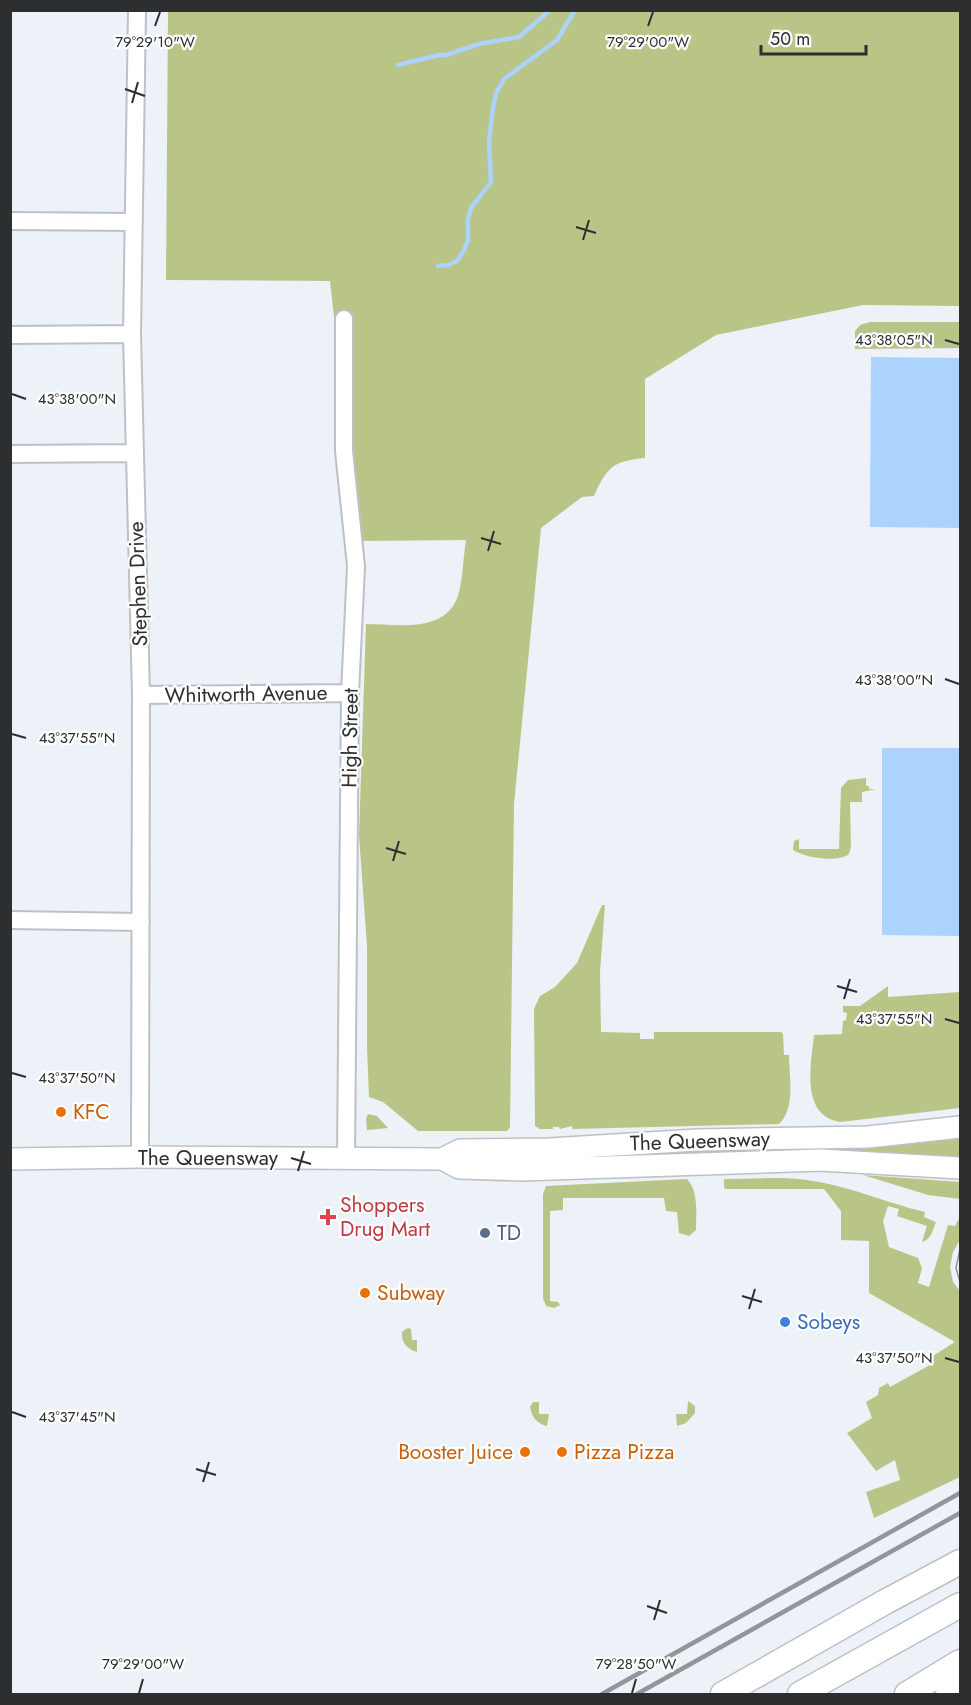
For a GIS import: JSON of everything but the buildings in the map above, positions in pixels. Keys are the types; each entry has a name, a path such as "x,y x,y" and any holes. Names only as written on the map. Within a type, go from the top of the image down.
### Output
{"highway":[{"path":"723,1695 885,1602 960,1562"},
{"path":"800,1695 960,1605"},
{"path":"907,1695 960,1662"},
{"path":"948,1695 960,1686"}],"main road":[{"name":"The Queensway","path":"10,1159 140,1157 442,1159 460,1150 549,1149 709,1139 868,1137 960,1126"},
{"name":"The Queensway","path":"442,1159 459,1168 522,1170 820,1160 960,1168"}],"street":[{"name":"Stephen Drive","path":"137,10 132,333 141,695 140,1157"},
{"path":"10,221 134,222"},
{"name":"High Street","path":"344,319 344,451 356,566 350,693 346,1159"},
{"path":"10,335 132,333"},
{"path":"10,454 135,453"},
{"name":"Whitworth Avenue","path":"141,695 350,693"},
{"path":"10,920 141,922"}],"green space":[{"path":"168,11 960,11 960,306 863,305 716,335 645,379 645,458 625,461 612,467 603,478 594,496 582,497 541,528 514,804 510,1127 507,1131 418,1131 383,1102 369,1097 367,946 359,835 366,624 405,625 431,622 452,608 461,583 466,540 359,541 330,281 166,280"},
{"path":"870,322 960,322 960,348 855,349 855,331 860,325"},
{"path":"866,778 866,786 869,786 869,789 876,789 862,792 862,802 850,802 851,847 849,854 829,859 793,850 794,841 799,839 799,849 839,849 841,788 848,780"},
{"path":"602,905 605,905 600,972 601,1032 640,1033 640,1039 654,1039 654,1032 781,1032 784,1055 789,1055 790,1101 779,1124 572,1129 572,1126 560,1129 553,1127 553,1129 540,1129 535,1126 534,1009 540,996 555,987 577,963"},
{"path":"888,986 888,997 960,992 960,1108 840,1122 827,1117 819,1110 813,1099 811,1087 814,1035 842,1034 843,1021 846,1020 847,1013 843,1012 843,1006 860,1006"},
{"path":"368,1114 377,1116 388,1128 367,1130"},
{"path":"960,1135 960,1160 829,1150 829,1148"},
{"path":"863,1175 960,1182 960,1199 928,1195"},
{"path":"780,1178 815,1181 925,1212 924,1217 936,1222 930,1237 922,1242 927,1226 897,1216 899,1209 888,1206 883,1221 889,1247 918,1258 922,1268 918,1283 929,1287 948,1225 955,1226 958,1220 960,1221 960,1240 953,1252 950,1267 953,1282 960,1291 960,1477 874,1518 866,1492 900,1480 895,1460 876,1471 847,1433 872,1418 866,1402 878,1395 879,1388 888,1383 890,1387 930,1365 928,1359 955,1342 869,1293 869,1241 841,1240 841,1211 824,1189 726,1189 724,1179"},
{"path":"687,1179 695,1196 696,1210 696,1230 689,1236 679,1233 677,1212 666,1211 664,1198 563,1198 563,1210 550,1211 550,1301 558,1302 560,1305 554,1308 546,1306 543,1298 543,1194 546,1186"},
{"path":"408,1328 411,1329 412,1340 417,1340 417,1352 410,1349 404,1342 402,1332"},
{"path":"688,1401 695,1406 695,1413 686,1423 677,1426 676,1414 687,1414"},
{"path":"533,1402 539,1402 539,1414 549,1414 547,1426 540,1424 534,1417 530,1407"}],"water":[{"path":"871,357 960,358 960,528 870,527"},
{"path":"882,748 960,748 960,936 882,935"}],"waterway":[{"path":"398,65 446,55 479,44 519,37 550,10"},
{"path":"438,266 457,261 464,250 468,241 468,219 471,208 491,182 489,142 496,93 504,79 557,40 575,10"}],"tram line":[{"path":"960,1249 956,1268 960,1282"}],"railway":[{"path":"602,1694 960,1493"},
{"path":"637,1694 960,1513"}],"place":[{"name":"KFC","path":"61,1112"},
{"name":"Shoppers Drug Mart","path":"328,1217"},
{"name":"TD","path":"485,1233"},
{"name":"Subway","path":"365,1293"},
{"name":"Sobeys","path":"785,1322"},
{"name":"Booster Juice","path":"525,1452"},
{"name":"Pizza Pizza","path":"562,1452"}]}
